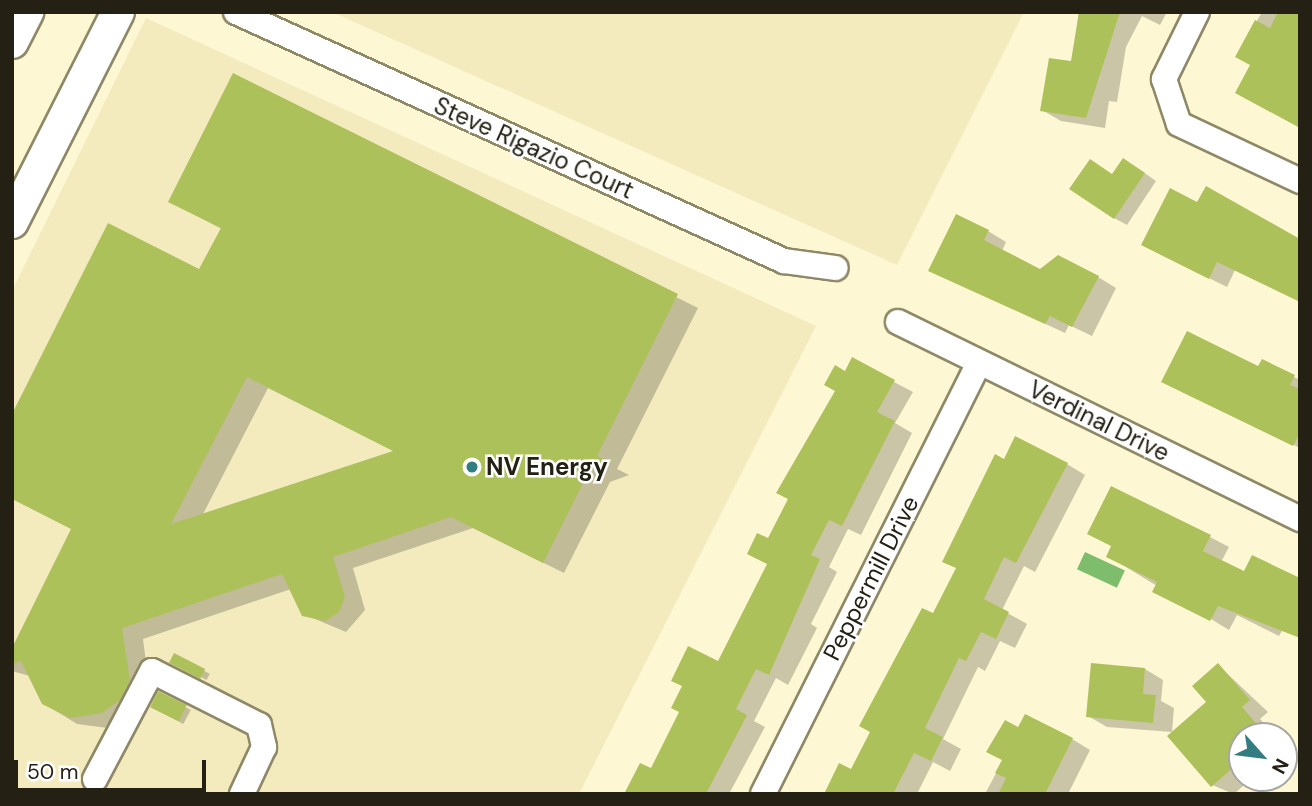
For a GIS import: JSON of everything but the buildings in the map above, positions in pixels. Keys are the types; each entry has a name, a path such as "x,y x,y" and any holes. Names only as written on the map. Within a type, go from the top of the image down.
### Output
{"main road":[{"path":"12,42 27,12"},
{"path":"12,222 118,12"}],"street":[{"name":"Steve Rigazio Court","path":"236,12 785,261 836,268"},
{"path":"1198,12 1164,79 1169,107 1179,124 1300,181"},
{"name":"Verdinal Drive","path":"898,322 1300,519"},
{"name":"Peppermill Drive","path":"763,794 979,363"},
{"path":"96,779 152,671 259,725 264,747 242,794"}],"shaded area":[{"path":"332,12 1024,12 897,265"},
{"path":"146,18 816,326 579,794 12,794 12,291"},
{"path":"1085,552 1125,571 1117,588 1077,569"}],"place":[{"name":"NV Energy","path":"472,467"}]}
